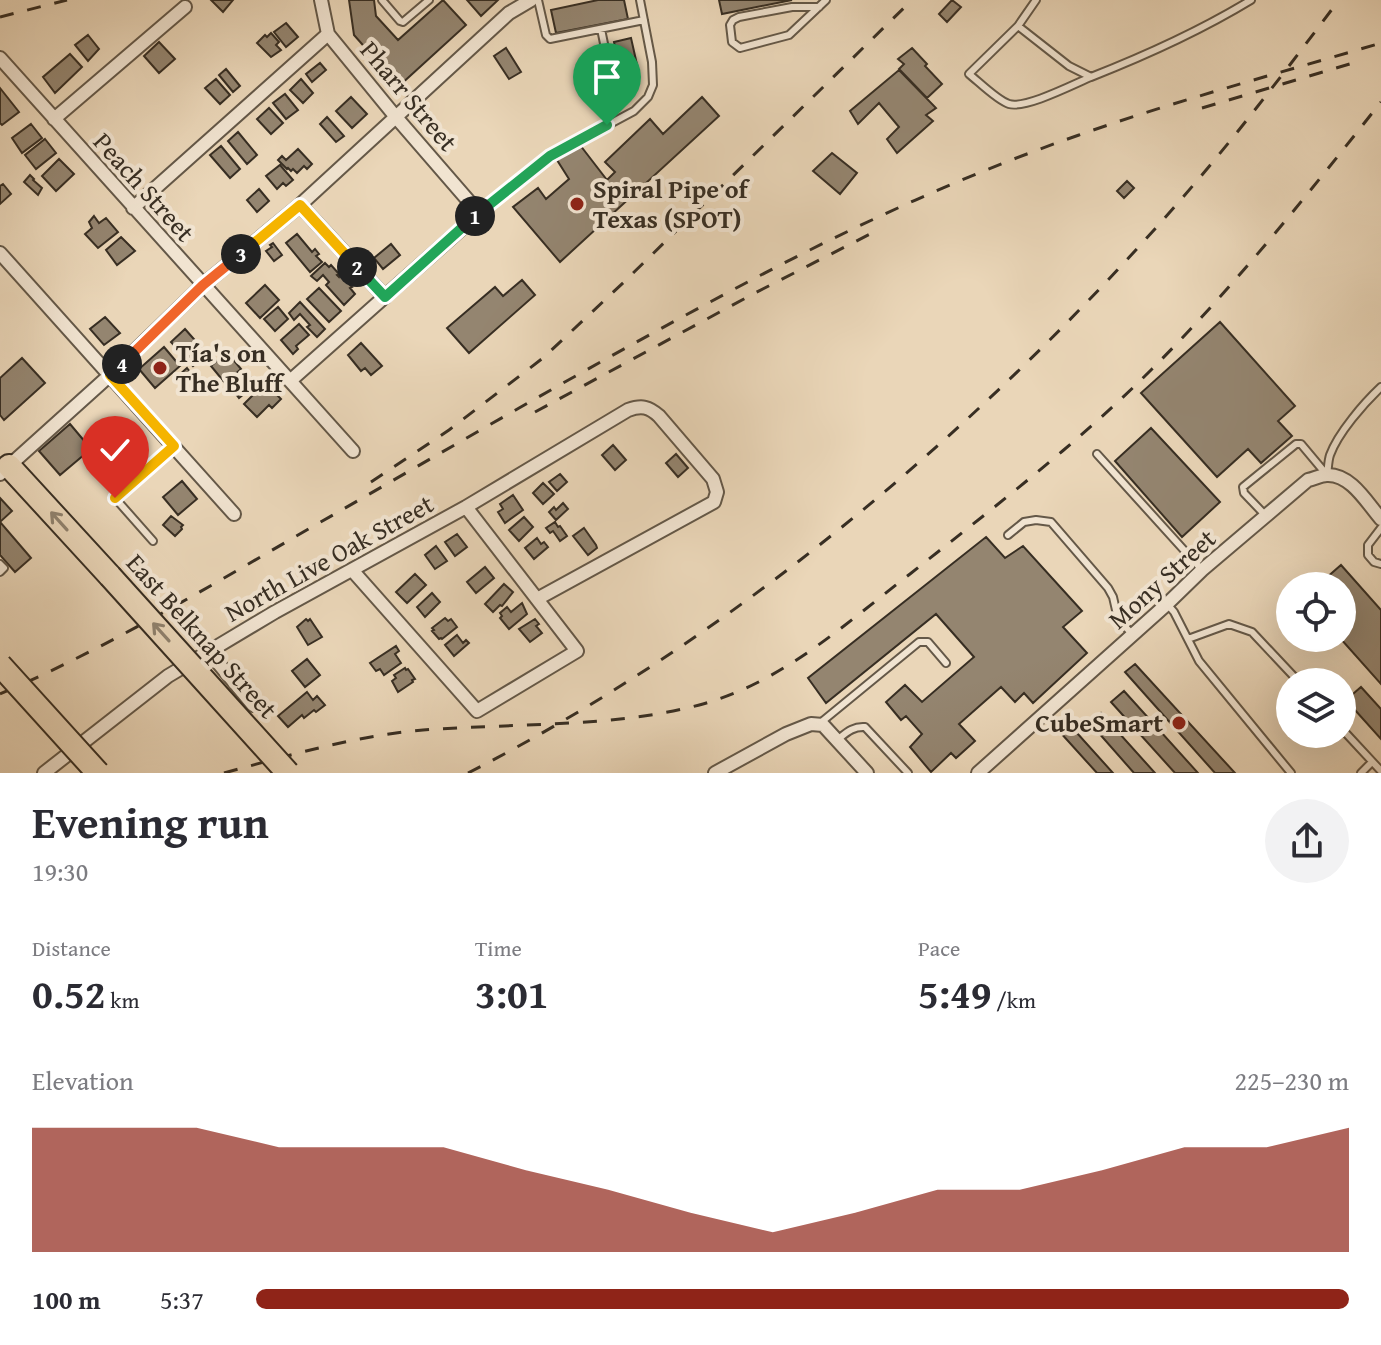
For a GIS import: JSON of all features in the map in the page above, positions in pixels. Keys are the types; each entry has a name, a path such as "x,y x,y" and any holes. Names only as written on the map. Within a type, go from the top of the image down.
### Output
{"highway":[{"name":"East Belknap Street","path":"5,470 110,576 288,773"},
{"path":"0,665 98,773"},
{"path":"207,684 271,773"},
{"path":"40,709 108,773"}],"street":[{"name":"Pharr Street","path":"321,0 328,34 479,213"},
{"path":"5,470 203,285 300,205 509,13 531,0"},
{"path":"54,119 185,7"},
{"path":"133,208 328,34"},
{"name":"Peach Street","path":"1,62 353,451"},
{"path":"300,205 385,297"},
{"path":"290,381 479,213"},
{"path":"0,253 234,514"},
{"name":"North Live Oak Street","path":"44,773 168,676 275,612 466,507 628,410 649,408 713,479 717,492 714,502 537,599"},
{"path":"1327,475 1342,477 1351,484 1381,519"},
{"name":"Mony Street","path":"978,773 1202,570 1308,480 1327,475"},
{"path":"352,570 477,711 577,651 466,507"},
{"name":"East Belknap Street","path":"209,652 253,705"},
{"path":"715,773 786,734 811,724 823,725 867,773"}],"lane":[{"path":"383,1 403,22 429,0"},
{"path":"538,0 546,35 550,39 644,20"},
{"path":"479,213 550,156 634,111 648,97 653,85 652,62 640,0"},
{"path":"819,7 792,7 739,17 730,25 732,42 740,48 789,35 819,7 826,0"},
{"path":"1036,0 1018,26 969,74 1006,104 1019,105 1032,101 1146,56 1251,0"},
{"path":"1018,26 1069,66 1091,77"},
{"path":"601,29 609,68"},
{"path":"1327,475 1329,457 1336,443 1364,402 1381,387"},
{"path":"1266,516 1244,493 1243,487 1296,444 1301,444 1327,475"},
{"path":"153,541 115,498 174,446"},
{"path":"1097,454 1202,570"},
{"path":"1008,535 1024,522 1051,522 1108,588 1118,619 1133,635"},
{"path":"1381,528 1368,545 1368,555 1381,564"},
{"path":"0,564 4,568 0,572"},
{"path":"1167,604 1199,661 1291,773"},
{"path":"1188,639 1229,624 1252,632 1286,668"},
{"path":"819,724 919,642 928,642 946,663"},
{"path":"837,740 858,726 865,727 908,773"},
{"path":"1356,744 1381,771"},
{"path":"1361,773 1372,762"}],"building":[{"path":"211,0 233,0 223,12"},
{"path":"349,0 374,0 376,16 398,40 443,0 466,25 399,86 354,35"},
{"path":"467,0 498,0 481,16"},
{"path":"598,0 624,0 628,19 556,33 551,10"},
{"path":"719,0 792,0 722,14"},
{"path":"952,0 961,7 947,22 939,14"},
{"path":"286,23 298,37 286,47 274,32"},
{"path":"271,33 281,50 271,57 257,43"},
{"path":"88,35 99,49 88,61 75,45"},
{"path":"631,38 638,69 621,73 614,42"},
{"path":"159,42 175,59 159,73 144,56"},
{"path":"506,48 521,72 509,79 494,56"},
{"path":"912,48 942,84 927,98 899,69 904,64 898,59"},
{"path":"70,54 82,67 55,93 43,77"},
{"path":"320,63 326,70 312,82 306,74"},
{"path":"226,69 240,86 233,92 219,75"},
{"path":"899,70 936,108 926,115 933,121 897,153 887,139 899,127 879,103 858,124 850,111"},
{"path":"216,79 230,95 220,104 205,88"},
{"path":"301,79 313,93 303,103 290,90"},
{"path":"0,88 19,112 2,125 0,123"},
{"path":"285,94 298,110 286,119 273,103"},
{"path":"351,97 367,114 352,128 336,111"},
{"path":"702,97 719,116 560,262 513,207 538,188 546,199 569,179 557,160 580,145 607,180 615,172 605,162 650,119 663,134"},
{"path":"269,108 283,123 271,134 257,119"},
{"path":"327,117 344,136 336,142 320,124"},
{"path":"31,124 42,138 22,153 12,138"},
{"path":"238,132 257,155 247,164 228,141"},
{"path":"45,139 56,153 36,169 25,155"},
{"path":"221,146 240,169 230,178 210,155"},
{"path":"298,149 312,164 307,169 304,166 297,173 278,160 282,156 286,160"},
{"path":"832,153 857,173 840,194 813,171"},
{"path":"59,159 74,174 56,191 42,176"},
{"path":"280,165 293,180 277,189 266,176"},
{"path":"30,175 42,188 38,195 24,182"},
{"path":"1127,181 1134,188 1124,198 1117,191"},
{"path":"3,184 11,194 0,204 0,186"},
{"path":"259,189 269,201 257,212 247,200"},
{"path":"94,216 99,223 106,218 118,232 98,248 85,234 92,228 89,222"},
{"path":"297,234 312,252 315,249 319,254 316,256 322,262 310,272 286,243"},
{"path":"121,237 135,251 117,265 106,250"},
{"path":"273,243 282,255 274,261 266,251"},
{"path":"391,244 400,255 383,269 374,258"},
{"path":"325,263 329,267 331,265 337,275 352,287 355,294 344,305 326,285 329,282 323,275 317,281 311,276"},
{"path":"522,280 535,295 469,353 447,328 495,287 503,296"},
{"path":"265,285 279,300 260,318 246,303"},
{"path":"319,288 341,311 329,322 307,299"},
{"path":"300,302 325,329 317,337 300,314 294,320 289,313"},
{"path":"278,307 288,319 275,331 264,319"},
{"path":"105,317 120,333 104,345 90,329"},
{"path":"1220,322 1295,406 1278,421 1292,436 1261,463 1248,449 1217,477 1141,393"},
{"path":"299,324 309,335 296,346 298,349 293,354 281,340"},
{"path":"185,329 207,354 193,366 171,342"},
{"path":"361,343 382,366 371,375 365,368 361,371 348,355"},
{"path":"164,347 180,366 155,388 139,369"},
{"path":"227,352 241,369 225,383 211,366"},
{"path":"22,358 45,383 4,420 0,415 0,378"},
{"path":"187,368 194,377 185,384 178,376"},
{"path":"246,371 256,384 239,398 229,385"},
{"path":"265,383 281,399 257,417 244,404"},
{"path":"70,424 91,449 60,475 39,451"},
{"path":"1151,428 1220,502 1182,537 1115,461"},
{"path":"613,445 626,460 615,470 602,455"},
{"path":"676,454 688,468 678,477 666,463"},
{"path":"560,474 567,482 557,491 549,482"},
{"path":"182,481 197,499 178,515 163,497"},
{"path":"543,483 554,494 543,504 533,493"},
{"path":"513,495 523,510 505,523 498,512 503,509 500,504"},
{"path":"0,498 12,511 0,522"},
{"path":"563,503 568,509 556,520 549,512"},
{"path":"171,516 183,525 175,536 163,525"},
{"path":"524,517 533,527 519,541 509,530"},
{"path":"0,522 31,558 15,572 0,555"},
{"path":"555,522 567,536 560,541 553,531 550,533 546,528"},
{"path":"584,528 597,548 588,555 573,536"},
{"path":"457,534 467,547 455,556 445,542"},
{"path":"986,537 1005,558 1023,546 1082,611 1063,627 1087,653 1033,703 1024,693 1015,702 1001,687 959,724 975,741 956,758 951,753 931,772 910,747 922,734 906,716 901,720 886,702 905,685 922,702 974,657 936,614 826,703 808,678"},
{"path":"537,538 548,547 534,559 525,548"},
{"path":"436,546 447,561 435,569 425,555"},
{"path":"1341,565 1347,572 1333,572"},
{"path":"485,567 494,578 476,593 467,582"},
{"path":"415,574 426,585 407,603 396,592"},
{"path":"1356,582 1381,610 1381,684 1352,652 1356,652"},
{"path":"504,584 513,592 493,612 485,604"},
{"path":"432,593 440,602 425,617 417,607"},
{"path":"522,603 527,614 509,629 500,618 500,613 507,607 511,612"},
{"path":"445,618 448,621 451,619 457,627 439,639 432,628"},
{"path":"310,619 322,637 308,645 297,627"},
{"path":"535,619 542,633 530,642 519,629"},
{"path":"457,635 463,643 466,640 469,643 454,656 445,645"},
{"path":"396,646 399,651 395,654 401,663 384,675 380,669 376,671 370,663"},
{"path":"307,659 320,675 305,687 292,671"},
{"name":"CubeSmart","path":"1135,664 1235,773 1215,773 1125,672"},
{"name":"CubeSmart","path":"1135,664 1235,773 1215,773 1125,672"},
{"path":"405,668 415,679 398,692 392,681 396,678 394,675"},
{"path":"1361,687 1381,709 1381,739 1356,711 1356,691"},
{"name":"CubeSmart","path":"1124,691 1198,773 1175,773 1111,702"},
{"name":"CubeSmart","path":"1124,691 1198,773 1175,773 1111,702"},
{"path":"307,692 313,700 317,696 325,705 304,718 302,715 288,727 278,716"},
{"name":"CubeSmart","path":"1101,713 1155,773 1134,773 1090,723"},
{"name":"CubeSmart","path":"1101,713 1155,773 1134,773 1090,723"},
{"name":"CubeSmart","path":"1068,723 1113,773 1097,773 1059,731"},
{"name":"CubeSmart","path":"1068,723 1113,773 1097,773 1059,731"}],"railway":[{"path":"0,17 67,0"},
{"path":"371,482 449,430 543,358 912,0"},
{"path":"468,773 567,719 758,592 849,522 937,447 1021,368 1177,204 1240,129 1339,0"},
{"path":"0,694 159,615 633,344 865,223 993,167 1116,122 1381,43"},
{"path":"1202,108 1363,60"},
{"path":"224,773 323,747 398,733 600,721 669,712 732,694 787,666 837,631 1003,500 1123,397 1242,272 1381,102"},
{"path":"535,412 874,232"}],"place":[{"name":"Spiral Pipe of Texas (SPOT)","path":"577,204"},
{"name":"Tía's on The Bluff","path":"160,368"},
{"name":"CubeSmart","path":"1179,723"}],"route":[{"path":"115,498 174,446 110,375 203,285 300,205 385,297 479,213 550,156 607,125"}]}
